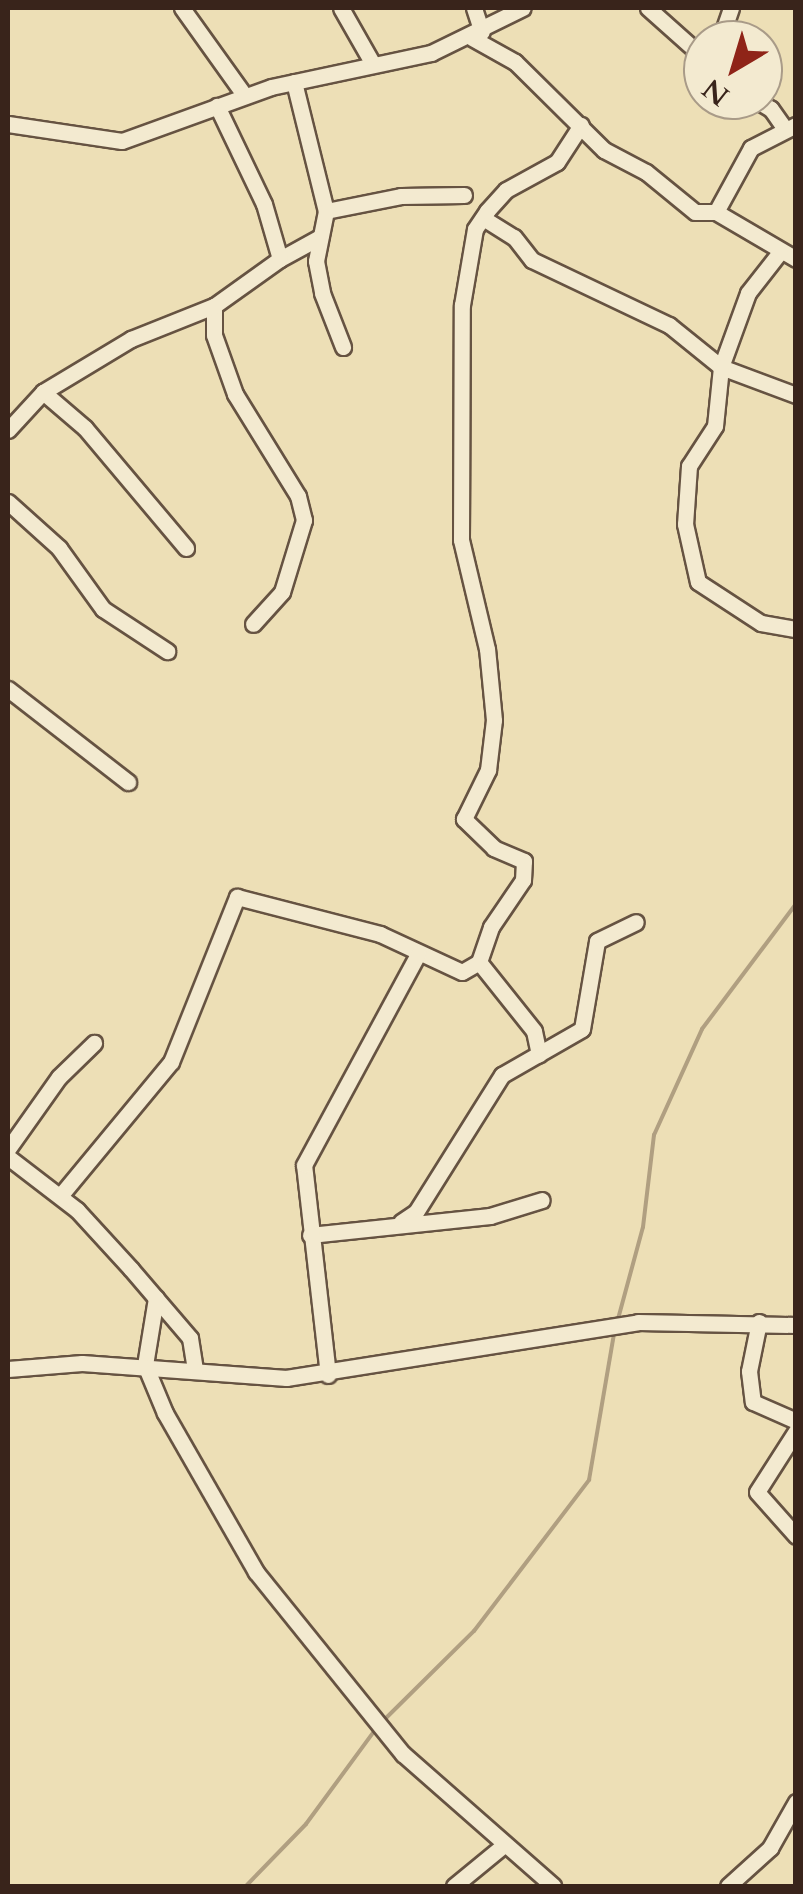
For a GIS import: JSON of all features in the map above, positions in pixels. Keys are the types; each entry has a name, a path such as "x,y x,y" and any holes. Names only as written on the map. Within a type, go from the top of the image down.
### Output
{"street":[{"path":"182,8 245,96"},
{"path":"341,8 372,64"},
{"path":"474,8 486,35 604,150 646,172 694,212 716,212 788,256 748,293 720,366 715,426 690,466 685,524 698,582 761,623 796,628"},
{"path":"8,124 122,141 245,96 486,35 523,8"},
{"path":"648,8 683,39"},
{"path":"294,82 326,211 320,238 322,292 343,347"},
{"path":"217,106 264,204 280,259"},
{"path":"60,1196 172,1062 236,898 380,934 462,972 479,962 491,927 525,872 524,861 494,848 464,819 488,770 494,720 487,649 462,540 457,471 462,306 470,249 483,218 506,190 557,162 582,125"},
{"path":"716,212 751,148 790,127"},
{"path":"326,211 401,196 464,195"},
{"path":"483,218 514,237 532,260 669,325 720,366 796,396"},
{"path":"8,430 44,392 131,338 214,306 280,259 320,238"},
{"path":"214,306 214,334 235,394 302,509 301,535 282,592 253,624"},
{"path":"44,392 84,428 186,548"},
{"path":"8,502 59,548 102,609 166,651"},
{"path":"8,689 128,782"},
{"path":"401,1222 423,1201 502,1076 582,1029 597,941 636,922"},
{"path":"328,1375 310,1235 308,1153 418,954"},
{"path":"479,962 534,1031 539,1054"},
{"path":"8,1149 59,1077 94,1043"},
{"path":"8,1157 60,1196 156,1298 190,1338 195,1371"},
{"path":"310,1235 401,1222 490,1216 542,1200"},
{"path":"156,1298 145,1365 256,1572 402,1754 553,1886"},
{"path":"8,1369 145,1365 247,1378 328,1375 638,1322 796,1325"},
{"path":"759,1322 749,1371 753,1402 796,1421"},
{"path":"796,1431 757,1492 796,1536"},
{"path":"728,1886 770,1848 796,1802"},
{"path":"454,1886 504,1844"}],"waterway":[{"path":"618,1319 643,1227 654,1135 702,1029 796,904"},
{"path":"384,1720 474,1631 589,1480 614,1333"},
{"path":"246,1886 306,1824 378,1726"}]}
